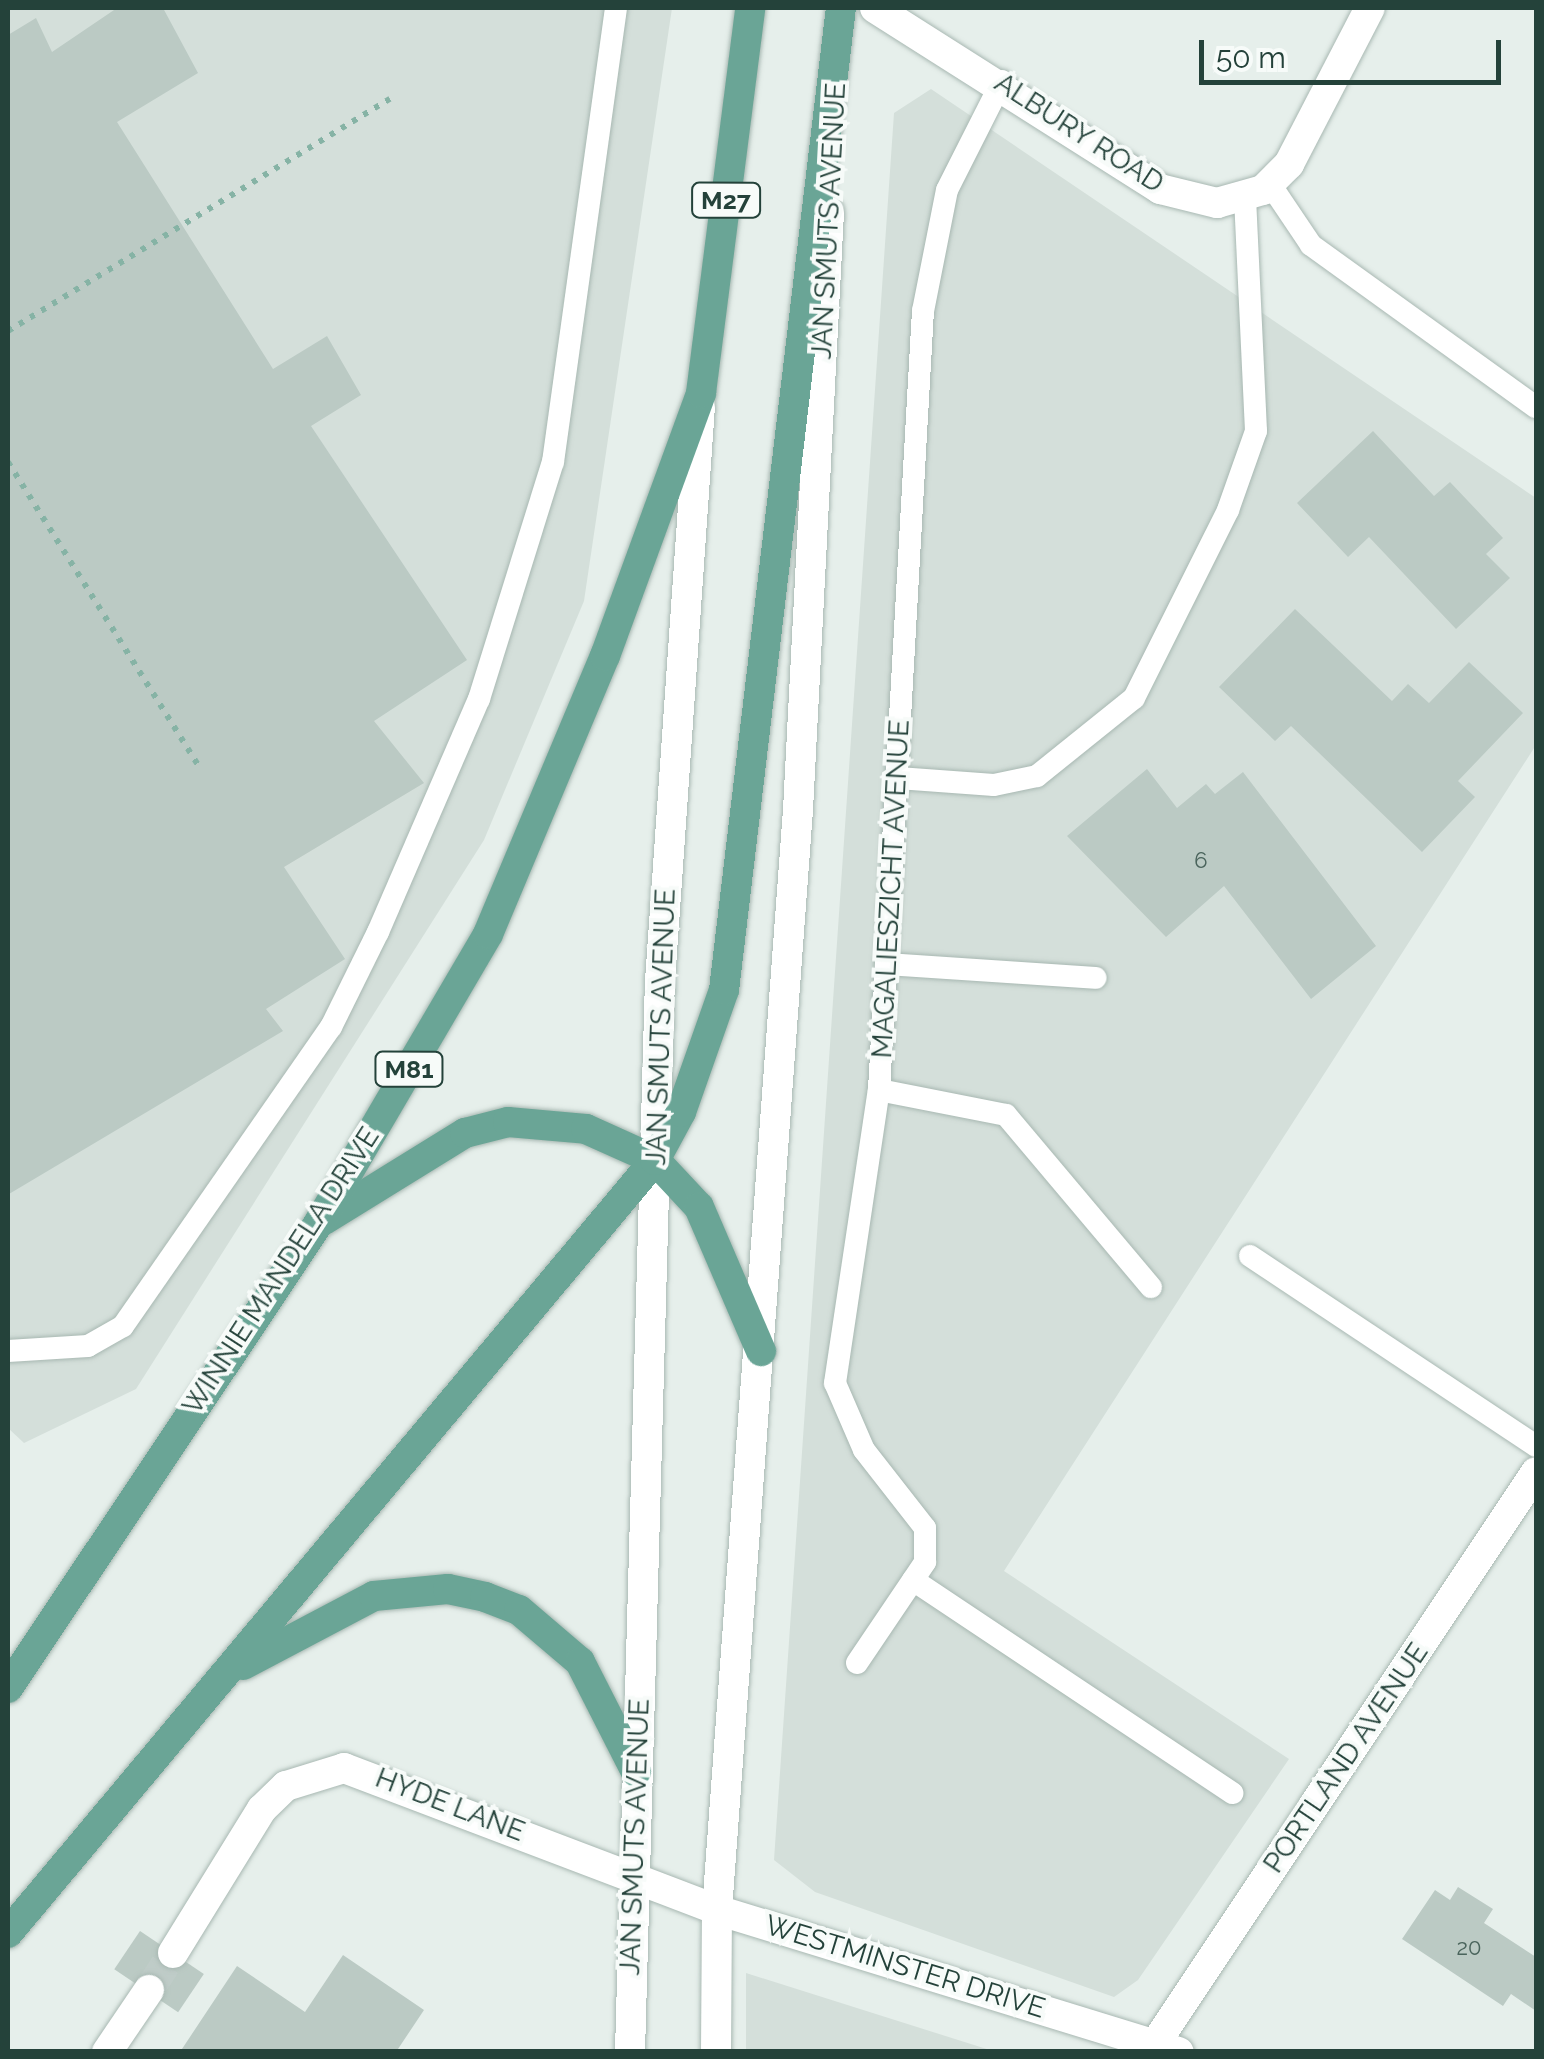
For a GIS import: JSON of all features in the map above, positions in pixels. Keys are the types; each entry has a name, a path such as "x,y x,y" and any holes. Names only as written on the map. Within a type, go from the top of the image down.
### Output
{"main road":[{"name":"JAN SMUTS AVENUE","path":"630,2052 655,1160 701,393 750,8"},
{"name":"JAN SMUTS AVENUE","path":"716,2052 717,1910 760,1351 841,8"},
{"name":"ALBURY ROAD","path":"875,8 1002,82 1160,188 1187,200 1258,191"},
{"path":"1258,191 1301,148 1370,8"},
{"path":"8,1933 655,1160 724,990 758,662 834,114"},
{"name":"WINNIE MANDELA DRIVE","path":"8,1688 318,1224 488,934 605,656 701,393"},
{"path":"318,1224 434,1147 508,1122 586,1129 655,1160 718,1238 760,1351"},
{"name":"PORTLAND AVENUE","path":"1167,2048 1536,1472"},
{"path":"219,1680 374,1596 448,1589 485,1597 519,1610 580,1662 636,1772"},
{"name":"HYDE LANE","path":"172,1953 262,1809 315,1772 374,1773 632,1878"},
{"name":"WESTMINSTER DRIVE","path":"632,1878 717,1910 1167,2048"},
{"path":"107,2052 149,1990"}],"lane":[{"path":"8,1351 88,1346 124,1326 331,1027 478,699 554,462 616,8"},
{"name":"MAGALIESZICHT AVENUE","path":"857,1663 925,1562 925,1528 864,1450 835,1383 878,1090 933,238 968,140 1002,82"},
{"path":"1258,191 1311,245 1536,407"},
{"path":"898,778 994,784 1037,776 1073,755 1142,684 1256,431 1258,191"},
{"path":"886,964 1096,978"},
{"path":"878,1090 1006,1115 1151,1287"},
{"path":"1250,1256 1536,1446"},
{"path":"913,1580 1232,1793"}],"path":[{"path":"8,331 390,100"},
{"path":"8,462 201,770"}],"shaded area":[{"path":"8,8 672,8 584,601 484,840 136,1389 24,1443 8,1428"},
{"path":"931,89 1536,498 1536,745 1004,1571 1289,1759 1138,1980 1114,1997 815,1892 774,1860 894,113"},
{"path":"746,1973 993,2051 746,2051"}],"building":[{"path":"117,8 163,8 198,73 117,122 273,369 327,336 361,395 311,426 467,660 374,721 424,783 284,867 345,959 266,1009 283,1031 9,1194 8,35 36,18 52,52"},
{"path":"1373,431 1434,496 1450,482 1503,538 1486,554 1510,578 1456,629 1369,537 1348,557 1297,503"},
{"path":"1295,609 1392,701 1408,684 1429,703 1469,662 1523,713 1458,781 1475,797 1422,852 1291,726 1275,741 1219,687"},
{"path":"1147,769 1177,808 1206,784 1215,794 1243,772 1376,946 1311,999 1224,886 1166,937 1067,836"},
{"path":"1458,1887 1493,1909 1484,1923 1536,1957 1536,2011 1511,1994 1503,2006 1402,1939 1435,1890 1450,1900"},
{"path":"140,1931 204,1974 178,2012 114,1969"},
{"path":"343,1955 424,2010 396,2052 180,2052 237,1966 305,2012"}],"tunnel":[{"path":"149,1990 173,1953"}]}
